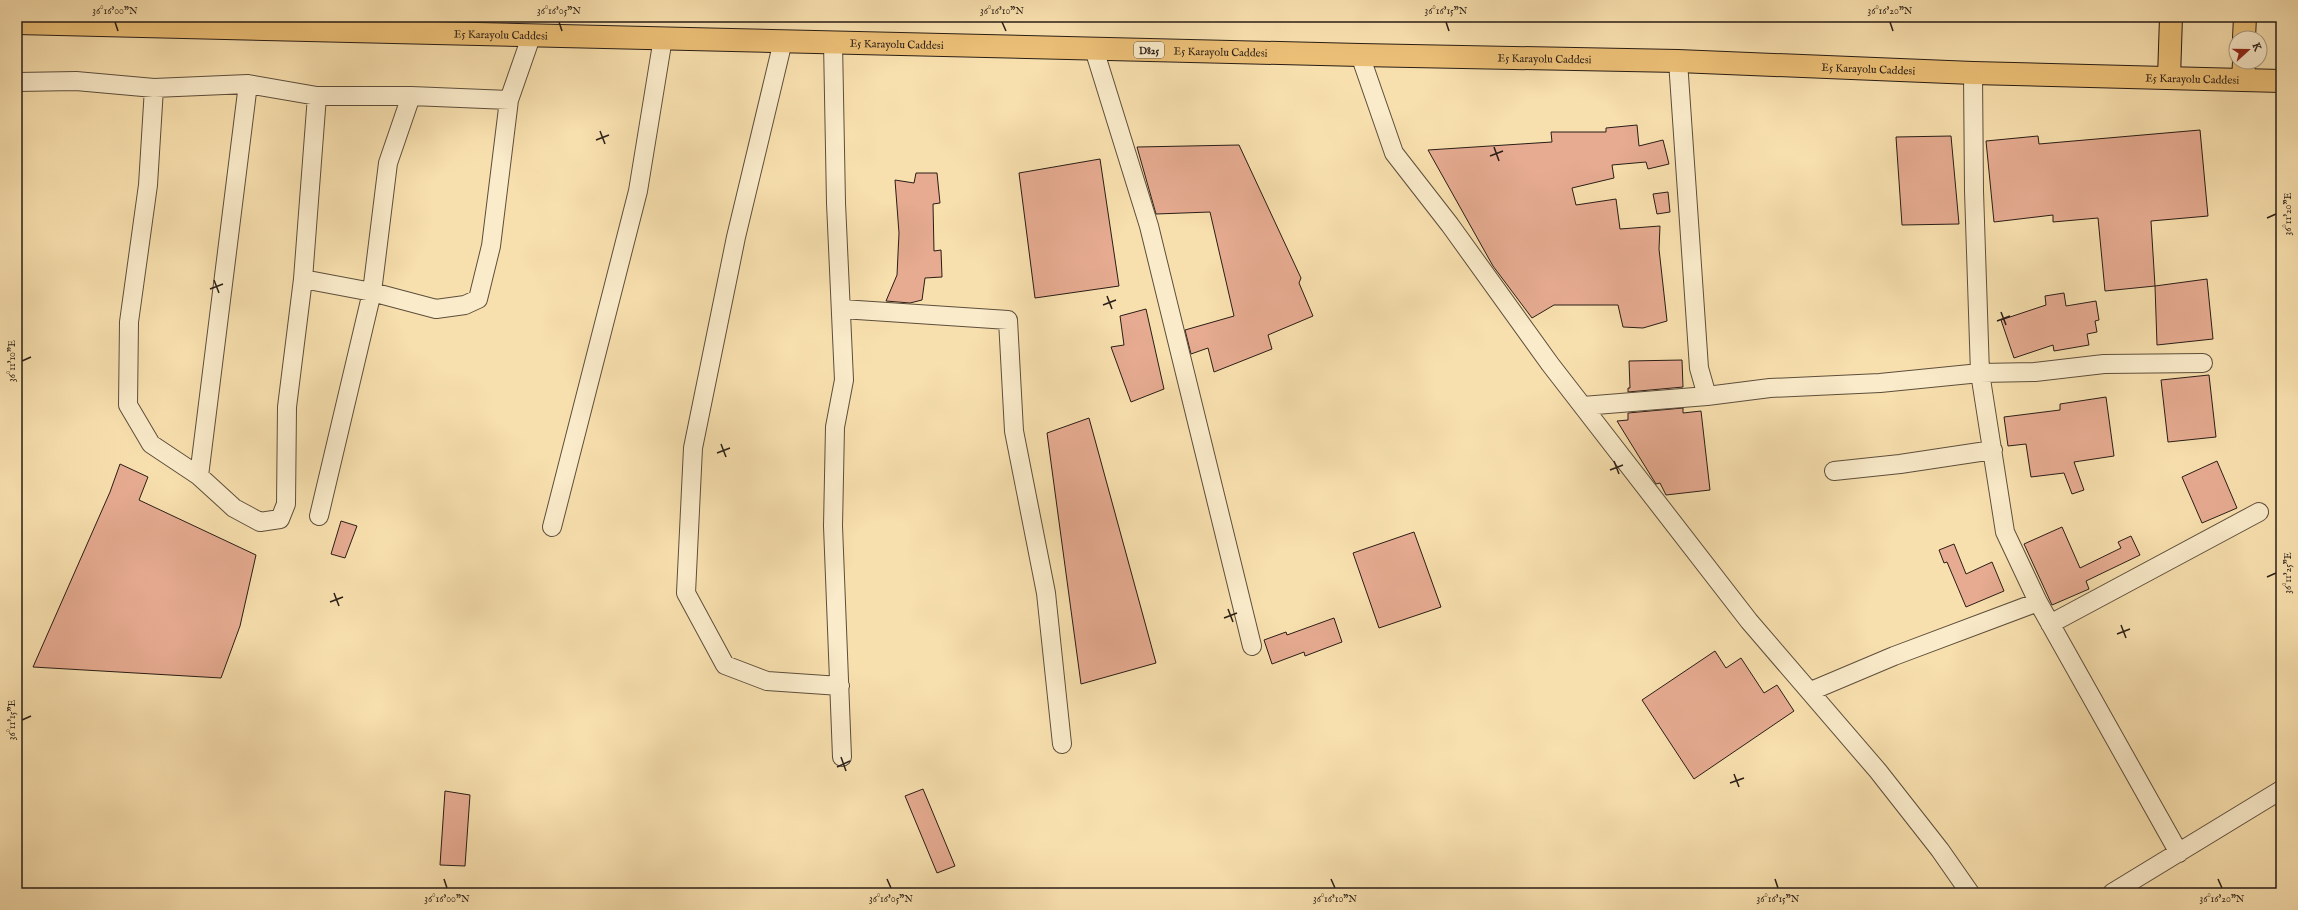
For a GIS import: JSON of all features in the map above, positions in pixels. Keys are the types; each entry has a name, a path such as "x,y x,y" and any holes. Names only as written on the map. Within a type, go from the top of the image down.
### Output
{"highway":[{"path":"2170,78 2171,17"},
{"path":"2244,30 2245,17"},
{"name":"E5 Karayolu Caddesi","path":"17,23 532,34 1360,56 1678,61 1973,73 2170,78 2243,71 2281,81"}],"street":[{"path":"303,279 372,292 436,309 465,304 478,299 491,246 509,100 532,34"},
{"path":"552,527 638,191 663,38"},
{"path":"783,41 736,237 693,448 686,593 725,665 767,681 840,686"},
{"path":"833,42 836,203 842,309 844,380 835,427 833,526 842,757"},
{"path":"1094,49 1148,226 1252,646"},
{"path":"1360,56 1394,153 1450,225 1583,406 1749,621 1811,691 1931,838 1970,893"},
{"path":"1678,61 1699,368 1707,396"},
{"path":"1973,73 1974,192 1980,374 2005,532 2038,602 2179,853"},
{"path":"17,82 76,82 154,88 248,84 317,96 411,96 509,100"},
{"path":"199,476 248,84"},
{"path":"154,88 148,185 129,322 128,405 151,444 199,476 234,508 260,522 280,519 286,504 287,407 303,279 317,96"},
{"path":"319,516 372,292 388,163 411,96"},
{"path":"842,309 1008,320 1014,431 1046,593 1062,744"},
{"path":"1583,406 1707,396 1770,388 1880,383 1980,374 2035,372 2104,364 2204,363"},
{"path":"1834,471 1900,464 1993,450"},
{"path":"2050,624 2259,512"},
{"path":"1811,691 1894,656 2038,602"},
{"path":"2112,893 2281,790"}],"building":[{"path":"1637,125 1639,146 1663,140 1669,164 1648,169 1646,162 1612,165 1614,178 1572,188 1576,205 1616,199 1620,229 1660,226 1659,249 1667,321 1643,328 1623,327 1618,305 1554,305 1532,318 1493,266 1428,150 1552,142 1551,132 1606,132 1606,128"},
{"path":"2200,130 2208,216 2151,221 2155,286 2105,291 2098,218 2053,222 2053,215 1994,222 1986,141 2038,136 2039,144"},
{"path":"1951,136 1959,224 1902,225 1896,137"},
{"path":"1239,145 1301,278 1299,283 1313,316 1268,335 1272,349 1214,372 1208,348 1191,354 1185,330 1234,316 1210,212 1156,214 1137,147"},
{"path":"1100,159 1119,286 1035,298 1019,173"},
{"path":"916,173 937,173 940,203 933,204 934,251 941,250 942,277 925,278 922,300 910,303 886,301 897,275 899,233 895,180 914,183"},
{"path":"1668,192 1670,212 1657,214 1653,194"},
{"path":"2207,279 2213,339 2157,345 2155,286"},
{"path":"2064,293 2066,306 2096,301 2099,320 2095,321 2097,332 2087,334 2089,345 2054,351 2053,345 2014,358 2001,320 2046,305 2045,296"},
{"path":"1146,309 1164,389 1131,402 1111,347 1124,345 1120,316"},
{"path":"1682,360 1683,387 1628,392 1628,388 1630,388 1629,361"},
{"path":"2209,375 2216,437 2168,442 2161,380"},
{"path":"2106,397 2114,456 2074,462 2084,490 2072,494 2064,473 2031,477 2026,444 2008,446 2004,417 2060,410 2060,404"},
{"path":"1683,408 1683,413 1701,411 1710,490 1666,495 1660,483 1656,484 1617,421 1628,420 1628,413"},
{"path":"1089,418 1156,663 1081,684 1047,433"},
{"path":"2217,461 2237,508 2202,523 2182,477"},
{"path":"120,464 148,477 139,500 256,555 240,626 221,678 33,667 110,492"},
{"path":"341,521 357,526 345,558 331,554"},
{"path":"2062,527 2080,568 2121,548 2118,542 2131,536 2140,555 2086,581 2089,589 2052,605 2024,544"},
{"path":"1414,532 1441,607 1379,628 1353,553"},
{"path":"1954,544 1966,574 1992,562 2004,591 1966,607 1947,562 1944,563 1939,550"},
{"path":"1334,618 1342,642 1305,656 1304,652 1272,664 1264,640 1286,632 1287,635"},
{"path":"1715,651 1726,668 1741,658 1764,693 1777,685 1794,711 1694,779 1642,700"},
{"path":"923,789 955,866 937,873 905,796"},
{"path":"445,791 470,795 465,866 440,865"}]}
